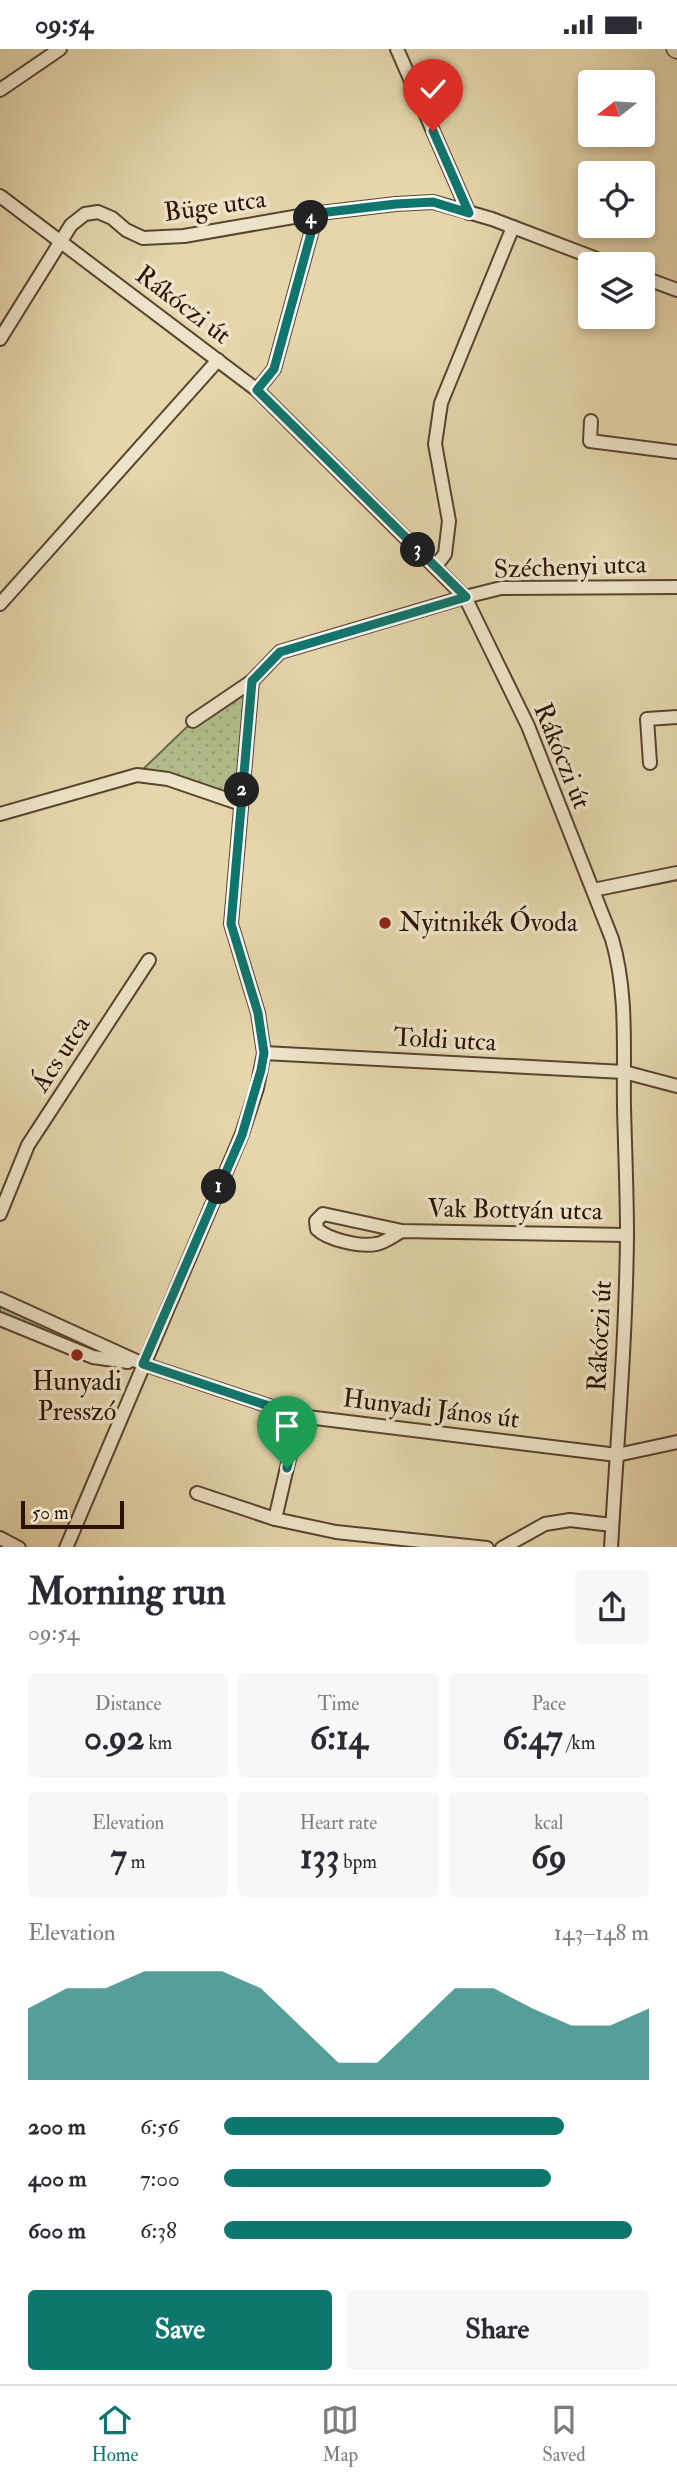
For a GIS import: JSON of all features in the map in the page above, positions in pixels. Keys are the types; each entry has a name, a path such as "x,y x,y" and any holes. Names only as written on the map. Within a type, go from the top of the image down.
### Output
{"street":[{"path":"0,90 59,49"},
{"path":"397,49 469,213"},
{"name":"Rákóczi út","path":"0,196 257,390 466,597 528,726 593,890 619,964 625,1021 627,1235 624,1346 611,1547"},
{"name":"Büge utca","path":"0,338 71,225 85,214 98,212 143,238 184,236 311,214 433,202 513,227 579,252"},
{"path":"257,390 274,369 312,230 311,214"},
{"path":"435,566 444,554 449,521 435,444 442,403 513,227"},
{"path":"655,282 677,290"},
{"path":"0,604 218,360"},
{"path":"591,421 590,441 677,452"},
{"name":"Széchenyi utca","path":"193,721 252,681 280,652 466,597 501,588 677,587"},
{"path":"66,1547 242,1135 257,1088 264,1053 258,1013 231,924 252,681"},
{"path":"650,763 647,719 677,717"},
{"path":"0,813 137,775 168,779 241,804"},
{"path":"593,890 677,873"},
{"name":"Ács utca","path":"0,1214 28,1145 149,960"},
{"name":"Toldi utca","path":"264,1053 624,1072 677,1086"},
{"name":"Vak Bottyán utca","path":"402,1231 377,1244 355,1243 323,1235 317,1229 317,1221 323,1214 402,1231 627,1235"},
{"name":"Hunyadi János út","path":"0,1299 143,1364 299,1416 617,1455 677,1442"},
{"name":"Hunyadi János út","path":"0,1319 93,1357 143,1364"},
{"path":"275,1519 299,1416"},
{"path":"197,1493 275,1519 336,1532 478,1547"},
{"path":"504,1547 545,1524 570,1520 612,1525"},
{"path":"0,1538 17,1547"}],"green space":[{"path":"252,681 241,804 137,775 193,721"},
{"path":"0,1299 143,1364 93,1357 0,1319"}],"place":[{"name":"Nyitnikék Óvoda","path":"385,923"},
{"name":"Hunyadi Presszó","path":"77,1355"}],"route":[{"path":"287,1468 299,1416 143,1364 242,1135 257,1088 264,1053 258,1013 231,924 252,681 280,652 466,597 257,390 274,369 312,230 311,214 433,202 469,213 433,131"}]}
